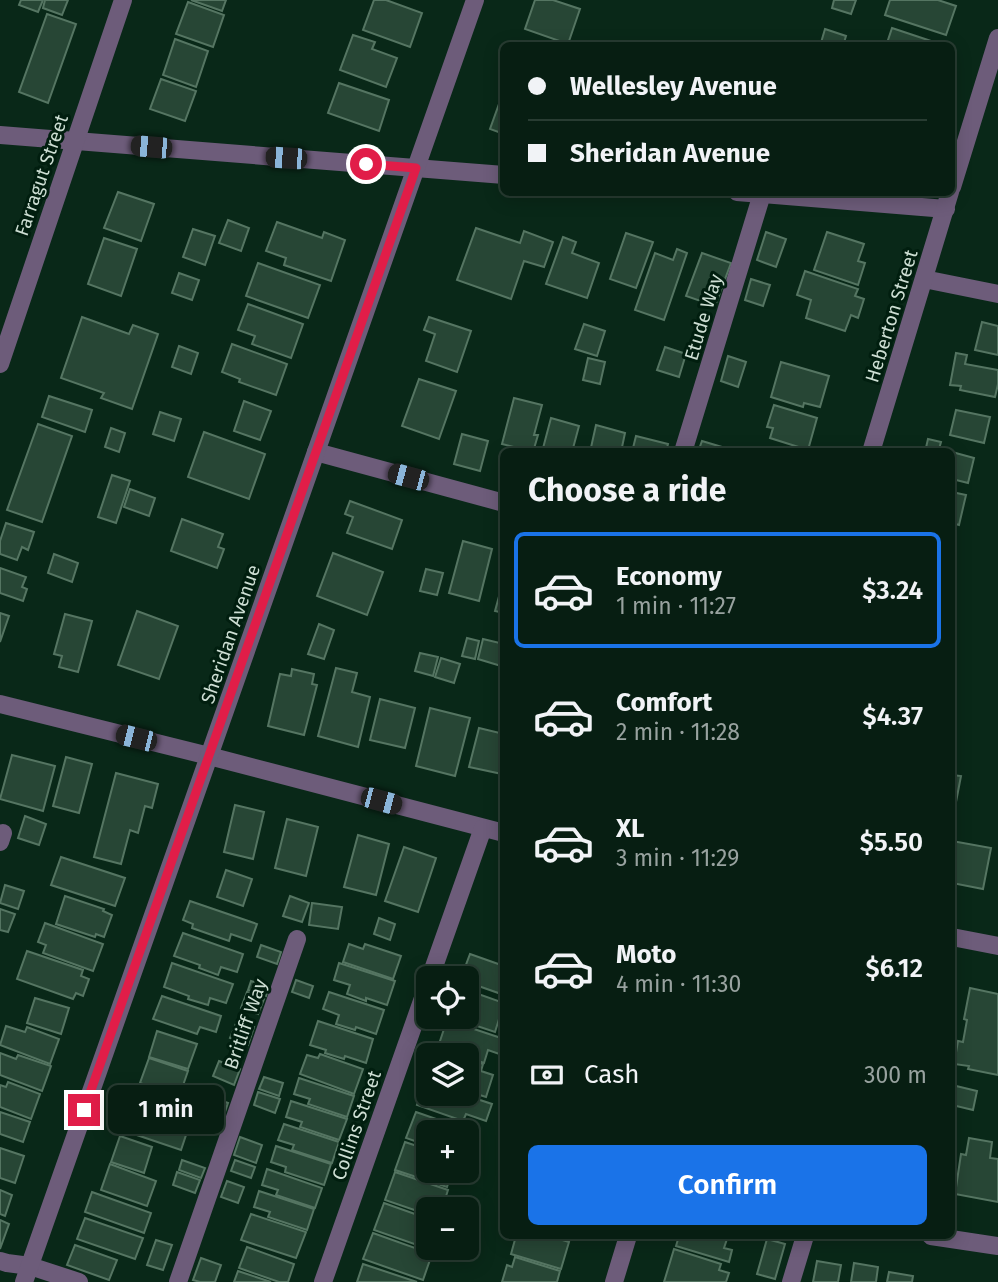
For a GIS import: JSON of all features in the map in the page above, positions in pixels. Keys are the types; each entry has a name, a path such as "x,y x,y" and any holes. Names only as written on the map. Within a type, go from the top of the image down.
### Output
{"street":[{"name":"Farragut Street","path":"0,364 123,0"},
{"name":"Sheridan Avenue","path":"27,1274 475,0"},
{"path":"955,177 998,38"},
{"path":"0,135 500,175"},
{"name":"Etude Way","path":"684,448 761,196"},
{"path":"815,196 948,201"},
{"name":"Heberton Street","path":"872,448 948,201"},
{"path":"924,279 998,294"},
{"path":"316,452 500,502"},
{"path":"0,704 500,832"},
{"name":"Collins Street","path":"434,966 483,828"},
{"path":"955,938 998,946"},
{"name":"Britliff Way","path":"178,1282 297,939"},
{"name":"Collins Street","path":"323,1282 416,1017"},
{"path":"614,1282 627,1239"},
{"path":"791,1282 804,1239"},
{"path":"951,1239 998,1246"},
{"path":"0,1261 27,1274 79,1282"}],"building":[{"path":"21,0 43,0 38,12 19,5"},
{"path":"45,0 68,0 62,15 43,8"},
{"path":"191,0 226,0 222,11"},
{"path":"374,0 386,0 422,13 410,47 363,30"},
{"path":"535,0 553,0 580,9 569,42 525,29"},
{"path":"834,0 856,0 851,14 832,8"},
{"path":"890,0 938,0 956,6 946,35 885,15"},
{"path":"188,2 224,15 213,47 176,34"},
{"path":"47,14 76,24 48,103 19,92"},
{"path":"892,28 934,42 887,42"},
{"path":"825,29 846,36 844,42 821,42"},
{"path":"353,35 375,42 372,49 397,58 386,87 340,70"},
{"path":"175,39 208,51 196,87 163,75"},
{"path":"161,79 196,91 185,121 150,109"},
{"path":"339,83 389,100 379,131 328,113"},
{"path":"500,101 500,133 490,129"},
{"path":"118,192 154,204 141,241 104,228"},
{"path":"228,220 249,228 241,251 219,243"},
{"path":"277,222 322,238 324,232 345,240 331,281 284,265 286,258 266,251"},
{"path":"476,228 520,243 524,231 553,242 544,267 524,261 511,299 457,280"},
{"path":"193,229 215,236 205,265 183,257"},
{"path":"766,232 786,239 776,267 757,260"},
{"path":"827,232 864,244 858,261 865,263 858,285 814,270"},
{"path":"626,233 653,242 636,288 610,279"},
{"path":"563,237 576,242 572,253 599,263 587,298 546,284"},
{"path":"104,238 137,249 121,296 88,284"},
{"path":"677,249 687,253 664,320 635,310 655,253 673,260"},
{"path":"702,253 731,263 715,306 686,296"},
{"path":"258,263 320,285 308,318 246,296"},
{"path":"805,271 858,289 855,296 864,299 858,318 851,315 845,331 806,318 811,300 797,295"},
{"path":"179,273 199,280 192,300 172,293"},
{"path":"751,279 770,285 763,306 745,300"},
{"path":"248,304 303,324 291,358 252,344 255,336 238,330"},
{"path":"82,317 129,334 133,325 158,334 132,409 101,398 104,393 61,378"},
{"path":"429,317 471,331 457,372 426,361 435,334 424,330"},
{"path":"982,322 998,326 998,355 975,350"},
{"path":"584,324 605,331 597,356 575,349"},
{"path":"232,344 287,364 276,395 239,382 240,379 222,372"},
{"path":"179,346 198,353 191,374 172,367"},
{"path":"665,347 686,354 679,377 657,370"},
{"path":"956,353 967,355 965,364 998,370 995,397 960,390 961,386 950,385"},
{"path":"728,356 746,362 738,387 721,381"},
{"path":"588,358 605,362 600,384 583,380"},
{"path":"781,362 829,376 820,407 804,403 803,407 771,397"},
{"path":"419,379 456,391 439,439 402,426"},
{"path":"49,396 92,410 85,432 42,417"},
{"path":"514,398 542,405 534,435 538,435 534,448 502,444"},
{"path":"244,401 271,411 260,440 234,431"},
{"path":"774,405 817,418 809,448 770,438 773,428 767,427"},
{"path":"956,410 990,417 984,443 950,435"},
{"path":"160,412 181,419 174,441 153,434"},
{"path":"551,418 579,426 573,448 543,448"},
{"path":"38,424 72,436 42,522 7,510"},
{"path":"596,425 625,433 622,448 591,448"},
{"path":"111,428 125,433 119,452 105,447"},
{"path":"204,432 265,454 249,499 188,477"},
{"path":"462,434 488,441 480,471 454,464"},
{"path":"636,436 668,444 667,448 633,448"},
{"path":"928,439 941,442 939,448 926,448"},
{"path":"702,441 722,447 722,448 699,448"},
{"path":"955,453 974,458 968,483 955,480"},
{"path":"112,475 130,481 116,523 98,517"},
{"path":"130,489 155,498 149,516 124,507"},
{"path":"955,493 966,495 959,525 955,524"},
{"path":"350,501 402,520 392,549 347,533 353,517 345,514"},
{"path":"182,519 223,534 218,547 224,549 217,568 171,551"},
{"path":"6,523 34,532 28,550 22,547 17,560 0,554 0,541"},
{"path":"463,541 492,549 479,601 449,593"},
{"path":"333,553 383,572 367,615 317,596"},
{"path":"54,554 78,563 72,582 48,573"},
{"path":"0,568 26,577 22,587 27,589 23,601 0,593"},
{"path":"426,569 443,573 437,595 420,591"},
{"path":"500,593 500,612 495,611"},
{"path":"137,611 178,626 159,679 118,665"},
{"path":"0,613 9,616 0,642"},
{"path":"65,614 92,621 78,672 59,667 62,656 54,654"},
{"path":"319,624 334,630 324,659 308,654"},
{"path":"467,638 479,641 475,659 462,656"},
{"path":"483,639 500,643 500,666 478,659"},
{"path":"420,653 438,657 433,676 415,671"},
{"path":"441,658 460,664 454,683 435,677"},
{"path":"336,668 357,673 352,692 370,697 358,747 318,736"},
{"path":"292,669 314,674 312,684 317,685 304,735 268,726 280,674 291,676"},
{"path":"380,699 415,708 405,748 370,740"},
{"path":"430,708 470,718 455,776 416,766"},
{"path":"479,728 500,733 500,774 469,767"},
{"path":"12,755 55,766 43,811 0,799"},
{"path":"66,757 92,764 79,813 53,806"},
{"path":"116,773 158,784 152,808 145,806 138,833 130,830 121,864 94,857"},
{"path":"955,775 961,776 955,802"},
{"path":"235,805 264,812 253,859 224,852"},
{"path":"25,816 46,824 39,845 18,838"},
{"path":"287,819 318,827 306,876 275,868"},
{"path":"358,835 389,844 376,895 344,887"},
{"path":"955,842 991,848 983,889 955,884"},
{"path":"404,847 436,858 418,912 385,901"},
{"path":"61,857 125,878 115,906 51,885"},
{"path":"226,870 252,879 243,906 217,897"},
{"path":"5,885 24,891 18,909 0,903"},
{"path":"65,896 104,909 103,911 112,915 104,937 96,934 95,937 56,924"},
{"path":"290,896 309,903 302,922 283,916"},
{"path":"190,901 257,924 251,941 231,934 229,941 192,928 193,924 183,920"},
{"path":"312,903 342,907 338,929 309,925"},
{"path":"0,909 15,914 8,932 0,930"},
{"path":"379,918 395,924 390,940 374,934"},
{"path":"45,923 103,944 93,971 43,953 46,945 38,942"},
{"path":"183,933 243,954 237,972 221,967 218,975 174,956"},
{"path":"349,944 363,949 365,944 401,956 393,979 343,962"},
{"path":"261,945 281,952 277,964 257,957"},
{"path":"27,951 83,970 81,976 89,979 83,996 76,993 73,999 17,979"},
{"path":"470,954 500,965 500,994 479,986 479,966 466,966"},
{"path":"172,963 233,984 226,1003 210,998 208,1005 164,987"},
{"path":"339,963 395,981 387,1005 347,994 350,985 334,980"},
{"path":"296,980 313,986 309,998 292,992"},
{"path":"251,981 269,987 266,996 248,990"},
{"path":"970,988 998,994 998,1075 955,1064 958,1041 963,1042 967,1020 964,1019"},
{"path":"247,992 264,999 258,1014 241,1008"},
{"path":"329,992 384,1010 376,1034 336,1024 339,1015 323,1009"},
{"path":"479,994 500,1002 500,1016 495,1032 479,1027"},
{"path":"162,996 221,1016 216,1032 200,1027 197,1034 153,1019"},
{"path":"35,998 69,1008 61,1034 27,1023"},
{"path":"237,1021 254,1027 248,1045 230,1038"},
{"path":"318,1021 373,1039 366,1063 325,1053 326,1050 310,1045"},
{"path":"6,1026 25,1032 27,1027 59,1039 50,1064 0,1045"},
{"path":"444,1029 474,1029 500,1038 500,1054 488,1050 484,1063 479,1061 479,1043 439,1043"},
{"path":"157,1031 197,1044 188,1069 149,1057"},
{"path":"0,1053 16,1059 18,1055 51,1066 42,1091 0,1075"},
{"path":"320,1054 363,1069 354,1094 300,1074 307,1055 318,1058"},
{"path":"149,1058 188,1071 179,1097 140,1083"},
{"path":"219,1061 240,1069 234,1085 213,1076"},
{"path":"479,1062 483,1064 481,1071 493,1075 486,1097 479,1095"},
{"path":"264,1077 283,1083 279,1096 259,1089"},
{"path":"299,1078 354,1096 347,1117 308,1104 310,1099 294,1094"},
{"path":"8,1082 40,1094 31,1119 0,1107 0,1085 6,1087"},
{"path":"139,1085 179,1098 171,1121 132,1108"},
{"path":"955,1086 977,1091 973,1110 955,1106"},
{"path":"258,1092 280,1099 275,1113 254,1105"},
{"path":"210,1097 228,1103 224,1115 206,1109"},
{"path":"479,1100 492,1104 486,1121 466,1114 463,1120 420,1106 479,1106"},
{"path":"291,1101 347,1119 339,1140 300,1127 302,1122 286,1117"},
{"path":"129,1109 169,1122 167,1128 186,1135 181,1150 122,1130"},
{"path":"0,1112 30,1122 23,1142 0,1134"},
{"path":"416,1112 439,1120 416,1120 416,1141 406,1138"},
{"path":"284,1124 339,1142 332,1163 292,1150 294,1145 278,1140"},
{"path":"120,1136 152,1147 144,1173 111,1162"},
{"path":"240,1137 262,1145 256,1163 234,1155"},
{"path":"969,1138 992,1142 990,1158 998,1159 998,1202 955,1194 961,1154 966,1155"},
{"path":"405,1142 416,1146 416,1177 395,1170"},
{"path":"276,1146 331,1164 324,1185 285,1172 286,1167 271,1162"},
{"path":"0,1148 24,1156 15,1183 0,1178"},
{"path":"182,1160 205,1168 201,1178 179,1170"},
{"path":"235,1160 255,1167 251,1178 231,1171"},
{"path":"110,1164 156,1181 147,1206 101,1190"},
{"path":"267,1169 322,1188 315,1208 276,1195 278,1190 262,1185"},
{"path":"177,1172 200,1180 195,1193 173,1185"},
{"path":"395,1172 416,1179 416,1183 427,1183 448,1190 446,1197 416,1197 416,1211 385,1200"},
{"path":"227,1181 244,1187 238,1203 221,1197"},
{"path":"0,1190 12,1195 5,1216 0,1214"},
{"path":"259,1191 314,1209 307,1230 268,1217 270,1212 254,1207"},
{"path":"92,1192 151,1213 144,1233 85,1212"},
{"path":"384,1203 416,1214 416,1245 374,1230"},
{"path":"251,1214 306,1232 296,1258 241,1240"},
{"path":"85,1218 143,1238 135,1259 77,1239"},
{"path":"0,1220 9,1224 0,1249"},
{"path":"373,1233 416,1248 416,1260 430,1260 423,1280 363,1259"},
{"path":"515,1239 559,1239 569,1242 561,1269 511,1254"},
{"path":"678,1239 727,1239 724,1248 732,1250 729,1262 676,1246"},
{"path":"767,1239 785,1244 775,1279 757,1274"},
{"path":"156,1240 172,1245 163,1270 147,1265"},
{"path":"75,1245 117,1260 109,1280 67,1265"},
{"path":"247,1247 294,1264 288,1282 279,1282 239,1268"},
{"path":"674,1249 721,1264 719,1270 729,1273 726,1282 664,1282"},
{"path":"515,1257 560,1271 557,1282 502,1282 507,1265 512,1267"},
{"path":"201,1258 221,1265 215,1282 193,1280"},
{"path":"817,1261 841,1265 838,1282 813,1282"},
{"path":"854,1263 878,1267 876,1282 851,1282"},
{"path":"363,1264 417,1282 357,1282"},
{"path":"238,1271 271,1282 234,1282"},
{"path":"889,1272 913,1276 912,1282 887,1282"}],"route":[{"path":"84,1110 416,168 366,164"}]}
